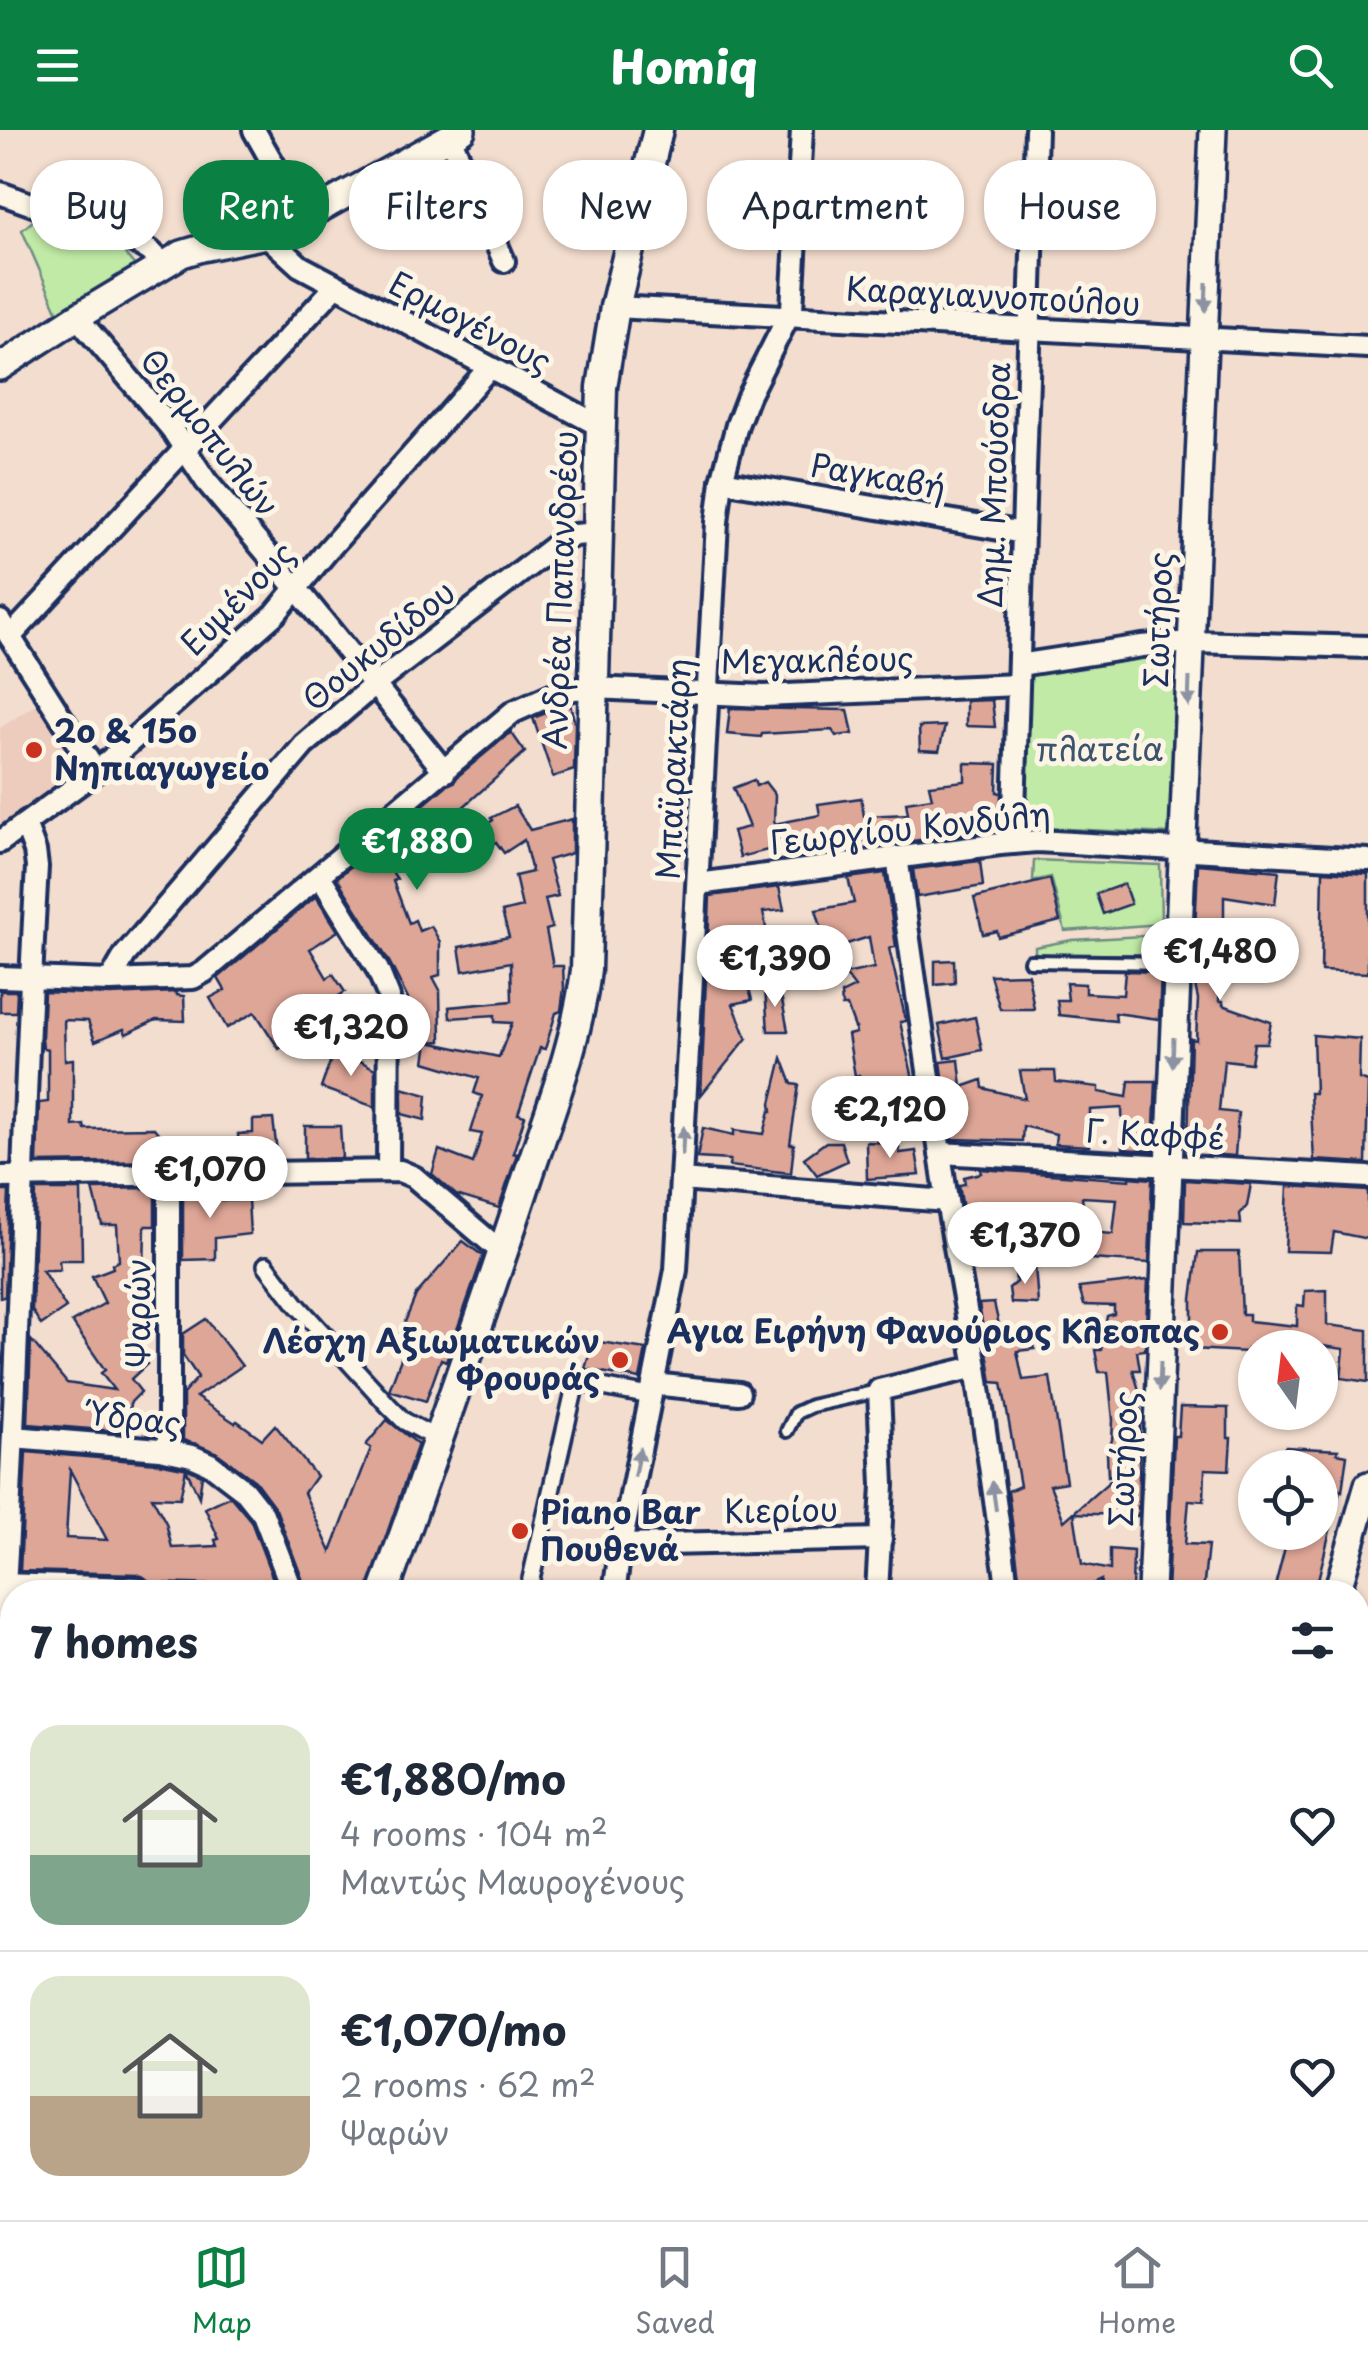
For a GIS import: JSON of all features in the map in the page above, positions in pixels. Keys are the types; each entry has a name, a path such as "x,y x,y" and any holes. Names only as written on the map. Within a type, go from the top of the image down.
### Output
{"main road":[{"name":"Ανδρέα Παπανδρέου","path":"388,1580 503,1253 567,1056 582,996 586,970 600,426 606,355 658,130"}],"street":[{"path":"254,130 271,160"},
{"path":"790,316 794,303 802,130"},
{"name":"Δημ. Μπούσδρα","path":"1013,843 1036,130"},
{"name":"Σωτήρος","path":"1151,1580 1213,130"},
{"path":"329,204 459,132 504,261"},
{"path":"0,193 133,241 164,264"},
{"path":"0,367 164,264 197,250"},
{"name":"Ερμογένους","path":"282,250 300,266 336,286 600,426"},
{"path":"96,772 5,629 184,449 336,286"},
{"name":"Καραγιαννοπούλου","path":"615,307 1368,347"},
{"name":"Μπαϊρακτάρη","path":"616,1580 674,1286 722,481 748,396 790,316"},
{"name":"Θερμοπυλών","path":"77,317 171,428 206,482 445,772"},
{"name":"Ευμένους","path":"0,842 96,772 275,614 489,368"},
{"name":"Ραγκαβή","path":"722,481 1023,532"},
{"name":"Θουκυδίδου","path":"110,982 125,955 291,758 374,685 561,541 576,535 599,534"},
{"name":"Μεγακλέους","path":"0,977 110,982 193,978 521,708 558,692 594,688 764,696 1018,675 1142,646 1191,642 1368,647"},
{"path":"3,1580 5,1485 13,1437 37,867 26,824"},
{"name":"Γεωργίου Κονδύλη","path":"698,884 1013,843 1070,842 1368,860"},
{"path":"897,856 1006,1580"},
{"path":"320,876 378,970 389,997 388,1171"},
{"name":"Γ. Καφφέ","path":"940,1152 1368,1177"},
{"path":"0,1177 400,1172 414,1177 503,1253"},
{"name":"Ψαρών","path":"169,1176 169,1450"},
{"path":"681,1180 947,1202"},
{"path":"266,1264 296,1305 396,1414 438,1440"},
{"path":"878,1580 883,1484 879,1390 976,1367"},
{"path":"531,1580 576,1382 738,1393"},
{"name":"Ύδρας","path":"13,1437 169,1450 197,1457 234,1480 256,1504 268,1523 289,1580"},
{"path":"1340,1580 1368,1485"},
{"name":"Κιερίου","path":"621,1545 881,1539"}],"lane":[{"path":"1030,960 1177,964"},
{"path":"787,1430 796,1413 811,1406 879,1390"}],"shaded area":[{"name":"2ο & 15ο Νηπιαγωγείο","path":"38,703 83,772 0,832 0,728"}],"green space":[{"path":"30,223 30,248 22,230"},
{"path":"31,250 122,250 136,267 59,315"},
{"name":"πλατεία","path":"1178,649 1171,834 1025,827 1029,673"},
{"path":"1034,860 1160,865 1161,924 1065,931 1051,877 1033,881"},
{"path":"1160,935 1162,954 1035,955 1035,947 1072,940"}],"building":[{"path":"992,700 995,727 966,726 966,701"},
{"path":"570,704 575,724 574,770 553,777 533,718"},
{"path":"730,708 848,710 853,734 836,736 832,730 761,737 727,734"},
{"path":"945,726 939,751 920,750 919,727"},
{"path":"511,732 525,752 393,873 409,923 415,920 419,931 431,926 440,942 440,975 433,977 440,990 441,1041 402,1044 403,1005 411,1005 390,963 337,878"},
{"path":"965,763 998,764 1000,829 912,841 911,837 873,839 803,851 798,833 778,840 772,849 740,857 733,831 749,827 733,788 754,780 756,786 765,782 775,795 774,824 820,815 818,804 861,798 864,816 908,814 906,802 932,798 929,785 965,781"},
{"path":"515,806 530,830 572,819 572,853 548,860 558,896 545,899 552,928 546,930 553,966 563,966 561,1011 556,1013 545,1049 540,1048 518,1114 525,1116 499,1208 456,1195 432,1174 439,1150 473,1163 482,1134 471,1132 482,1096 474,1093 479,1078 425,1062 428,1042 499,1057 512,1023 495,1022 495,1015 450,1018 449,1007 512,1001 511,962 463,971 459,947 509,937 502,912 522,907 515,876 532,872 524,840 504,853 496,842 479,852 469,837 491,818"},
{"path":"980,861 983,886 917,897 913,869"},
{"path":"1198,864 1279,871 1275,904 1224,896 1224,935 1228,936 1219,1001 1271,1022 1267,1043 1254,1043 1251,1063 1224,1060 1219,1111 1238,1113 1235,1156 1220,1155 1220,1147 1194,1145 1188,1140 1191,1039 1196,1040 1198,999 1193,976"},
{"path":"1323,871 1368,874 1368,973 1321,971"},
{"path":"885,873 896,947 889,948 906,1021 900,1022 920,1109 889,1115 887,1096 868,1101 859,1075 855,1076 848,1035 856,1033 857,1028 847,1006 842,1006 841,994 855,987 845,974 874,968 869,937 828,950 816,910 854,903 848,878"},
{"path":"1050,879 1060,921 998,937 997,931 983,934 974,898"},
{"path":"1124,884 1131,904 1103,914 1096,894"},
{"path":"779,887 784,910 763,912 774,968 746,977 752,1000 733,1004 747,1038 701,1095 706,979 744,970 745,973 740,944 708,944 710,896"},
{"path":"316,896 338,931 310,949 327,978 333,974 345,992 326,1004 366,1026 355,1048 339,1049 307,1030 279,1049 255,1012 227,1028 210,998 225,990 218,978"},
{"path":"954,960 955,983 935,985 935,961"},
{"path":"1125,971 1161,972 1159,1019 1115,1013 1116,1021 1059,1015 1057,1000 1068,1000 1066,983 1085,984 1085,993 1123,995"},
{"path":"1028,974 1034,1009 1000,1009 990,975"},
{"path":"779,985 788,1031 768,1031 765,988"},
{"path":"0,991 17,991 16,1012 0,1012"},
{"path":"44,992 176,992 184,996 185,1021 156,1020 126,1034 124,1029 95,1041 88,1021 64,1020 65,1060 73,1059 73,1126 154,1128 173,1151 174,1161 37,1163 39,1103 48,1102 48,1049 43,1048 42,1039"},
{"path":"975,1017 982,1050 946,1058 939,1025"},
{"path":"1313,1035 1360,1039 1359,1079 1368,1082 1366,1163 1314,1160 1310,1093 1315,1093"},
{"path":"335,1048 375,1069 375,1107 321,1088"},
{"path":"782,1058 792,1084 799,1085 790,1144 794,1144 791,1173 729,1166 730,1160 697,1158 703,1128 734,1135 734,1130 764,1134"},
{"path":"959,1060 962,1087 982,1080 983,1088 1025,1099 1020,1071 1055,1071 1056,1082 1099,1087 1099,1092 1127,1097 1129,1081 1156,1081 1153,1151 1123,1149 1122,1108 1090,1110 1089,1146 1055,1144 1056,1134 1023,1126 1022,1141 952,1139 941,1062"},
{"path":"402,1088 427,1095 425,1120 402,1114"},
{"path":"273,1119 277,1152 239,1160 238,1134 253,1133 253,1120"},
{"path":"305,1126 340,1126 342,1158 305,1159"},
{"path":"826,1142 841,1142 847,1161 817,1175 804,1158"},
{"path":"866,1142 898,1143 900,1153 916,1151 920,1175 867,1179"},
{"path":"980,1169 1152,1179 1149,1263 1091,1259 1089,1232 1113,1234 1117,1199 1082,1197 1083,1206 996,1218 997,1229 966,1227 959,1185 965,1184 964,1177 981,1173"},
{"path":"1185,1180 1251,1184 1247,1206 1240,1214 1241,1224 1184,1222"},
{"path":"1288,1186 1368,1191 1368,1239 1334,1232 1331,1252 1285,1251"},
{"path":"155,1188 155,1226 145,1226 144,1272 152,1271 155,1330 135,1346 147,1364 131,1379 141,1392 130,1403 127,1432 28,1424 31,1340 67,1383 114,1390 72,1322 105,1303 92,1276 113,1268 112,1264 119,1261 117,1225 102,1225 93,1189"},
{"path":"183,1188 221,1188 222,1201 248,1200 250,1234 215,1238 215,1259 183,1260"},
{"path":"36,1190 81,1190 82,1260 59,1260 60,1270 42,1270 66,1308 41,1325 32,1310"},
{"path":"0,1191 9,1191 5,1297 0,1297"},
{"path":"463,1241 483,1256 446,1361 441,1359 426,1401 389,1390 407,1343 398,1339 416,1295"},
{"path":"1198,1252 1239,1252 1242,1314 1249,1314 1249,1321 1297,1326 1297,1305 1304,1306 1305,1291 1327,1290 1327,1325 1368,1330 1368,1382 1341,1378 1344,1349 1338,1348 1338,1330 1238,1330 1238,1352 1192,1349 1192,1299"},
{"path":"1035,1266 1038,1304 1011,1303 1009,1288 1016,1282 1015,1270"},
{"path":"1148,1280 1145,1350 1137,1351 1140,1370 1133,1370 1141,1397 1138,1516 1074,1513 1082,1564 1110,1570 1110,1549 1133,1551 1132,1580 1019,1580 1008,1491 1020,1486 1002,1383 992,1382 979,1304 994,1303 1001,1334 1029,1329 1035,1349 1017,1351 1023,1380 1050,1377 1066,1482 1050,1485 1064,1521 1118,1474 1108,1476 1107,1453 1113,1420 1108,1372 1099,1372 1095,1350 1101,1350 1107,1316 1114,1314 1114,1306 1084,1305 1079,1288"},
{"path":"206,1319 242,1366 196,1397 262,1439 275,1425 316,1476 304,1493 331,1552 371,1448 366,1445 387,1420 418,1444 371,1580 303,1580 276,1509 255,1481 216,1452 183,1440 183,1394 198,1377 183,1355 183,1334"},
{"name":"Λέσχη Αξιωματικών Φρουράς","path":"593,1341 646,1349 640,1379 585,1369"},
{"path":"1180,1407 1228,1408 1229,1470 1205,1469 1204,1501 1189,1500 1185,1544 1208,1545 1204,1580 1168,1580 1174,1436 1178,1436"},
{"path":"1285,1447 1338,1450 1284,1450"},
{"path":"26,1452 158,1463 188,1469 202,1475 199,1497 186,1469 180,1498 152,1497 166,1523 172,1548 217,1546 215,1540 219,1539 205,1508 230,1496 251,1521 273,1579 148,1580 137,1574 20,1571","holes":["70,1470 107,1540 66,1538"]},
{"path":"1338,1453 1347,1455 1338,1498"},
{"path":"1284,1550 1325,1550 1318,1580 1277,1580"}],"place":[{"name":"2ο & 15ο Νηπιαγωγείο","path":"34,750"},
{"name":"Αγια Ειρήνη Φανούριος Κλεοπας","path":"1220,1332"},
{"name":"Λέσχη Αξιωματικών Φρουράς","path":"620,1360"},
{"name":"Piano Bar Πουθενά","path":"520,1531"}]}
